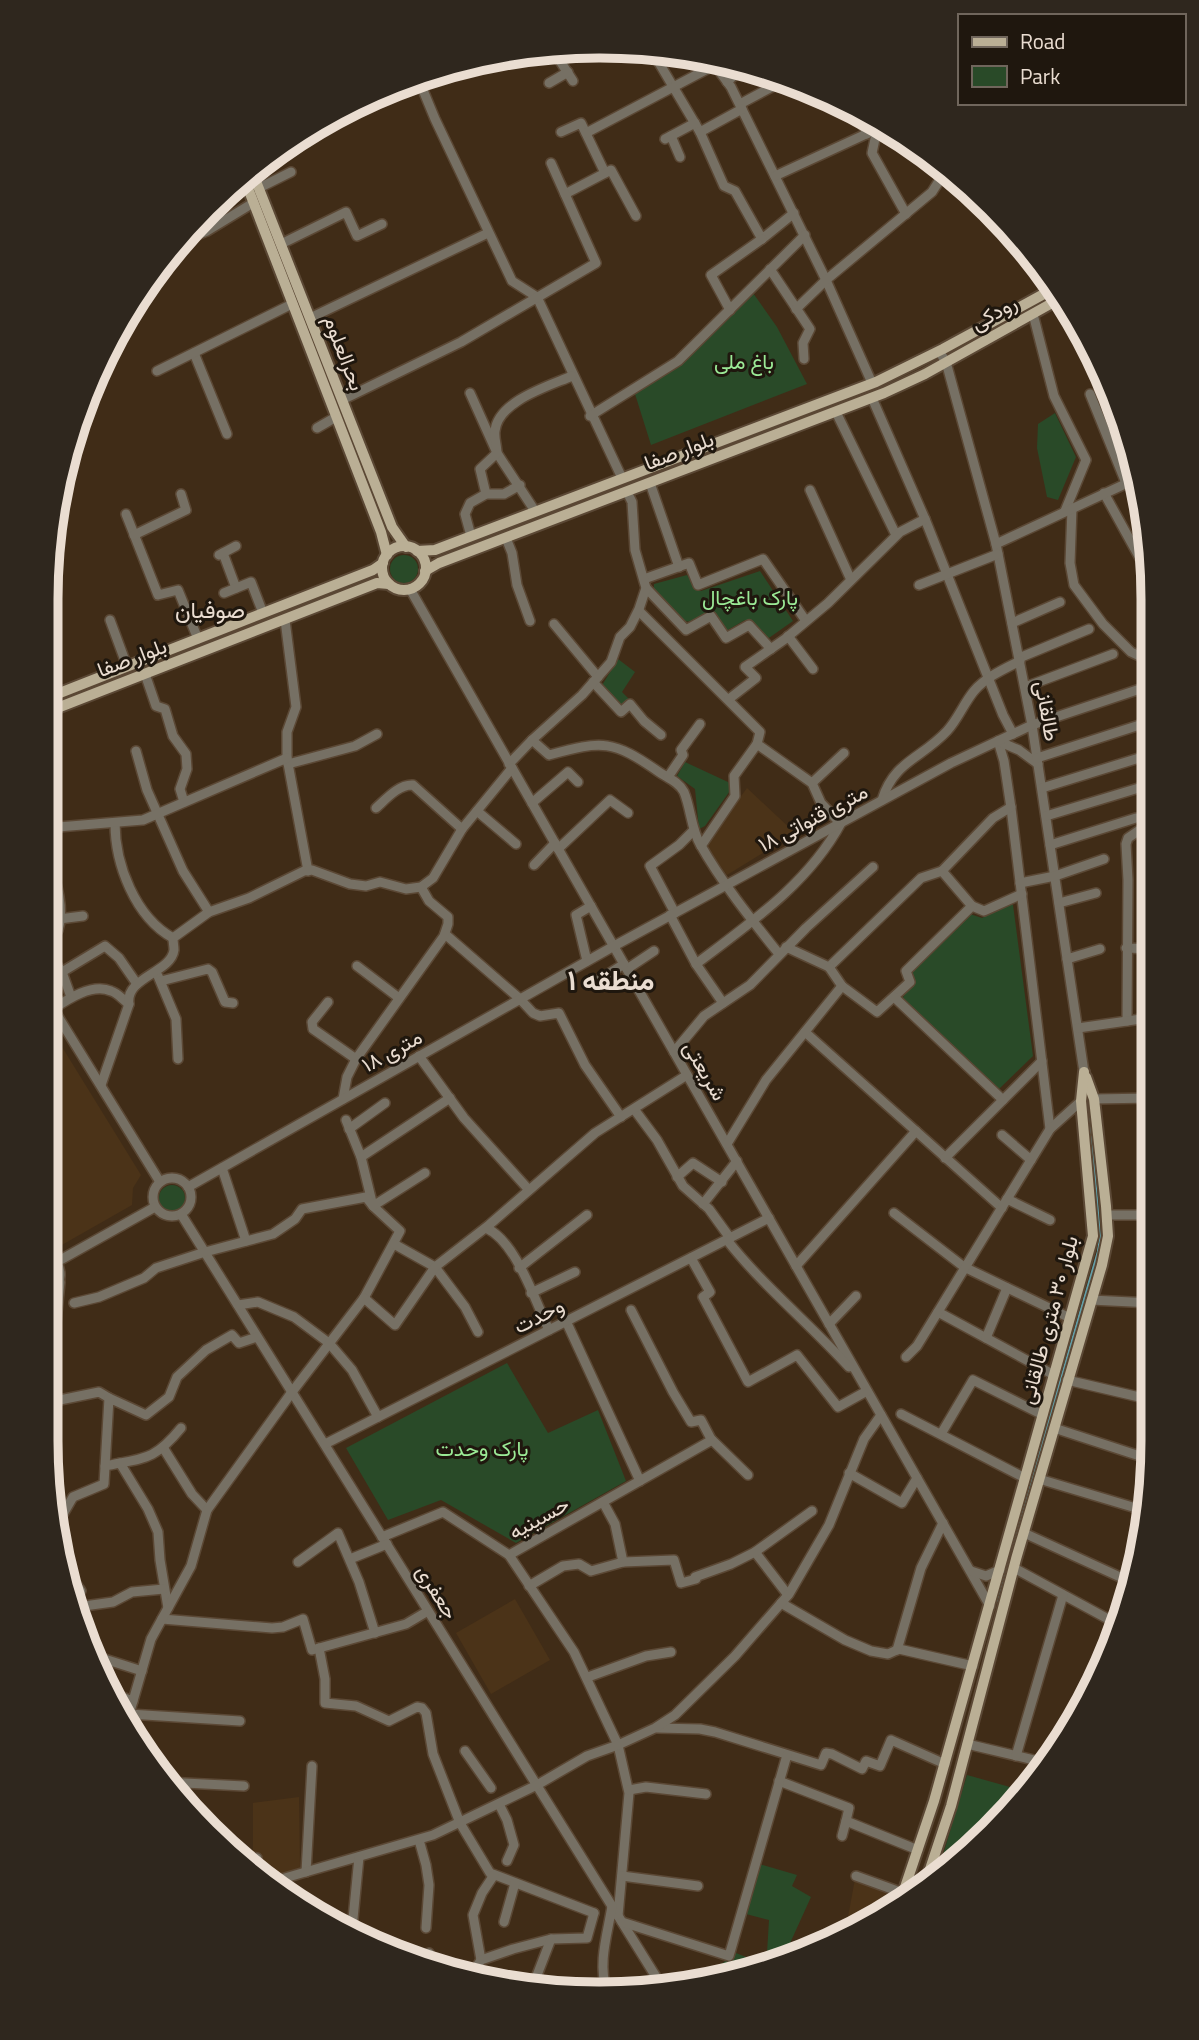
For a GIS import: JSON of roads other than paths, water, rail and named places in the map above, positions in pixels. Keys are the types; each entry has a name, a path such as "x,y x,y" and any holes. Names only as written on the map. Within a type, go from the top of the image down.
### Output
{"main road":[{"name":"بحرالعلوم","path":"256,181 392,527 406,547"},
{"name":"بحرالعلوم","path":"248,188 383,538 385,559"},
{"name":"رودکی","path":"939,351 1046,293"},
{"name":"رودکی","path":"946,362 1052,303"},
{"name":"بلوار صفا","path":"417,551 435,550 755,428 872,383 939,351"},
{"name":"بلوار صفا","path":"425,571 439,563 872,398 946,362"},
{"path":"755,428 761,440"},
{"path":"622,478 627,492"},
{"path":"576,496 581,509"},
{"path":"406,547 417,551 423,558 425,571 418,584 401,590 389,584 384,576 385,559 396,548 406,547"},
{"name":"بلوار صفا","path":"58,694 373,570 385,559"},
{"name":"بلوار صفا","path":"58,708 377,583 389,584"},
{"path":"87,682 92,694"},
{"name":"بلوار ۳۰ متری طالقانی","path":"930,1869 951,1806 1014,1568 1102,1265 1108,1236 1094,1099 1084,1072"},
{"name":"بلوار ۳۰ متری طالقانی","path":"905,1887 945,1764 1093,1236 1081,1101 1084,1072"},
{"path":"1001,1567 1014,1568"},
{"path":"990,1606 1003,1609"}],"street":[{"path":"559,59 573,81"},
{"path":"658,61 697,127 724,186 734,191 762,239"},
{"path":"586,133 708,69"},
{"path":"719,71 741,106 805,235 872,383"},
{"path":"549,82 568,72"},
{"path":"727,82 735,75"},
{"path":"680,157 668,137 697,127 773,87"},
{"path":"422,88 512,281 537,298 622,478"},
{"path":"561,132 581,123 605,173"},
{"path":"864,127 867,134"},
{"path":"775,176 871,131"},
{"path":"876,134 872,153 906,214"},
{"path":"342,400 461,341 596,263 551,163"},
{"path":"565,194 611,170 636,216"},
{"path":"259,188 291,172"},
{"path":"796,309 826,280 932,192 940,178"},
{"path":"199,234 253,202"},
{"path":"281,244 346,212 357,236 382,224"},
{"path":"730,310 711,275 794,213"},
{"path":"310,318 488,233"},
{"path":"590,415 678,362 805,235"},
{"path":"771,269 810,330 803,343 804,359"},
{"path":"157,371 292,304"},
{"path":"1032,314 1054,396 1086,460 1069,510 1070,563 1074,585 1102,624 1131,652 1141,657"},
{"name":"طالقانی","path":"939,351 946,362 997,549 1025,687 1084,1072"},
{"path":"194,353 227,434"},
{"path":"497,453 495,430 501,415 516,401 572,376"},
{"path":"470,393 497,453 535,511"},
{"path":"919,585 997,549 1126,483 1090,394"},
{"path":"872,398 1013,734"},
{"path":"836,412 896,535"},
{"path":"317,428 337,417"},
{"path":"486,494 480,469 497,453"},
{"path":"650,483 679,567"},
{"path":"471,536 466,514 470,503 486,494 504,494 520,485"},
{"path":"810,490 851,580"},
{"path":"627,492 632,502 635,550 645,583 686,630 710,617 726,638 749,625 771,649"},
{"path":"1104,493 1139,557"},
{"path":"134,535 186,510 181,494"},
{"path":"126,514 158,595 178,590 198,639"},
{"path":"729,699 755,678 745,667 806,621 896,535 925,519"},
{"path":"506,538 512,553 517,585 530,621"},
{"path":"236,546 220,555 236,588"},
{"path":"645,583 689,563 698,585 764,559 806,621"},
{"path":"224,593 251,582 263,613"},
{"path":"173,938 209,912 249,898 308,871 350,884 366,886 380,881 406,889 421,887 433,878 462,829 531,740 582,695 611,662 620,637 630,627 639,611 645,583"},
{"name":"شریعتی","path":"410,589 990,1606"},
{"path":"1012,623 1060,602"},
{"path":"639,611 760,732 757,744 734,776 735,796 701,846"},
{"path":"110,620 127,666"},
{"path":"285,620 296,707 287,732 287,761 308,871"},
{"path":"554,624 621,712 630,704 644,721 661,735"},
{"path":"882,800 887,783 895,772 947,731 959,717 974,691 988,678 1019,659 1089,629"},
{"path":"788,636 813,669"},
{"path":"1025,687 1113,654"},
{"path":"145,674 156,706 165,709 173,736 186,754 187,769 180,789 184,802"},
{"name":"۱۸ متری قنواتی","path":"614,946 951,762 1032,725 1141,689"},
{"path":"668,777 683,755 681,751 700,724"},
{"path":"998,741 1038,761 1141,725"},
{"path":"58,827 143,820 287,761 355,746 377,734"},
{"path":"531,740 549,755 576,747 618,747 634,754 668,777 683,791 701,846 753,920 783,950 829,967 842,986 877,1012 910,982 906,971 972,905"},
{"path":"998,741 1011,807 1051,1129"},
{"path":"696,964 799,881 828,848 841,822 821,803 812,783 757,744"},
{"path":"136,751 147,790 183,871 209,912"},
{"path":"812,783 844,753"},
{"path":"1042,788 1141,757"},
{"path":"532,803 568,772 578,782"},
{"path":"376,808 401,787 413,785 462,829"},
{"path":"1046,816 1141,787"},
{"path":"534,864 610,800 628,813"},
{"path":"829,967 921,878 942,871 993,818 1011,807"},
{"path":"477,811 516,844"},
{"path":"1050,845 1136,818"},
{"path":"101,1086 129,1004 129,993 174,951 173,938 157,925 136,898 117,854 115,823"},
{"path":"1127,1021 1126,844 1128,838 1141,829"},
{"path":"694,830 680,845 650,866 696,964 723,1003"},
{"path":"1020,883 1055,876 1104,859"},
{"path":"674,1052 714,1007 750,985 783,950 873,867"},
{"path":"942,871 972,905 984,911 1021,894"},
{"path":"343,1099 347,1077 356,1059 444,934 448,918 429,901 421,887"},
{"path":"1059,903 1096,893"},
{"path":"58,904 58,930"},
{"path":"587,961 576,915 590,906"},
{"path":"59,919 83,916"},
{"path":"444,934 533,1013 540,1016 559,1013 585,1065 621,1116"},
{"path":"62,972 105,946 119,958 137,984"},
{"name":"۱۸ متری","path":"188,1187 614,946"},
{"path":"1126,948 1141,949"},
{"path":"1067,959 1100,949"},
{"path":"597,981 654,951"},
{"path":"58,966 71,997"},
{"path":"357,966 399,998"},
{"path":"161,981 208,969 212,971 225,1002 233,1003"},
{"path":"155,971 176,1019 177,1059"},
{"path":"727,1144 766,1080 842,986"},
{"path":"58,1006 71,997 106,989 114,991 129,1004"},
{"path":"894,997 1003,1100"},
{"path":"328,1002 312,1022 313,1029 356,1059"},
{"path":"58,1017 160,1182"},
{"path":"1077,1028 1141,1020"},
{"path":"805,1032 1002,1208"},
{"path":"419,1056 464,1118 529,1190"},
{"path":"946,1158 1042,1061"},
{"path":"364,1298 395,1325 435,1268 486,1228 595,1133 687,1075"},
{"path":"361,1157 450,1098"},
{"path":"1094,1099 1141,1098"},
{"path":"906,1357 917,1346 1051,1129 1081,1101"},
{"path":"373,1206 361,1157 347,1124 385,1103"},
{"path":"634,1109 657,1140 683,1186 703,1204 749,1269 818,1333 861,1380"},
{"path":"796,1266 916,1131"},
{"path":"1002,1135 1031,1160"},
{"path":"703,1204 737,1161"},
{"path":"677,1177 693,1163 722,1182"},
{"path":"222,1168 246,1241"},
{"path":"373,1206 425,1172"},
{"path":"175,1178 188,1187 191,1193 189,1205 181,1214 170,1216 159,1212 155,1207 153,1191 160,1182 175,1178"},
{"path":"74,1303 99,1297 144,1278 156,1268 273,1234 295,1219 302,1209 366,1197 400,1231 364,1298 207,1510 191,1566 152,1639 130,1711"},
{"path":"1007,1199 1050,1220"},
{"path":"58,1302 58,1261 155,1207"},
{"path":"894,1213 964,1268 1070,1318"},
{"name":"جعفری","path":"181,1214 657,1979"},
{"path":"519,1268 587,1214"},
{"path":"1107,1215 1141,1215"},
{"name":"وحدت","path":"325,1444 769,1218"},
{"path":"486,1228 498,1235 510,1250 549,1330"},
{"path":"394,1244 435,1268 465,1307 478,1332"},
{"path":"691,1258 710,1292 703,1297 748,1382 797,1355 838,1406 867,1391"},
{"path":"531,1293 575,1272"},
{"path":"58,1286 60,1282"},
{"path":"986,1338 1007,1288"},
{"path":"830,1324 856,1296"},
{"path":"1091,1300 1141,1302"},
{"path":"238,1305 258,1302 294,1317 329,1343 352,1370 379,1417"},
{"path":"631,1310 691,1422 701,1420 712,1440 748,1475"},
{"path":"937,1312 1054,1375"},
{"path":"566,1321 640,1481"},
{"path":"58,1400 99,1392 146,1415 169,1397 177,1377 206,1350 232,1335 239,1343 257,1337"},
{"path":"941,1434 973,1380 1043,1415"},
{"path":"1067,1380 1141,1397"},
{"path":"63,1515 73,1497 104,1484 110,1398"},
{"path":"901,1414 1025,1478"},
{"path":"282,1879 419,1840 460,1823 537,1785 587,1756 655,1728 675,1715 735,1656 788,1595 829,1525 864,1439 881,1415"},
{"path":"105,1466 145,1458 164,1449 181,1428"},
{"path":"1054,1428 1141,1456"},
{"name":"حسینیه","path":"385,1540 443,1512 509,1555 712,1440"},
{"path":"164,1449 192,1494 207,1510"},
{"path":"120,1463 148,1509 158,1532 168,1608"},
{"path":"849,1473 902,1503 917,1478"},
{"path":"1039,1479 1137,1508"},
{"path":"603,1502 615,1524 623,1562"},
{"path":"529,1586 563,1566 579,1564 591,1572 623,1562 674,1560 681,1583 696,1579 695,1577 755,1552 812,1511"},
{"path":"897,1650 921,1568 943,1523"},
{"path":"298,1562 338,1532 359,1582 375,1633"},
{"path":"1024,1533 1124,1578"},
{"path":"349,1559 385,1540"},
{"path":"755,1552 788,1595"},
{"path":"509,1555 574,1652 618,1745 629,1790 620,1919 729,1956 787,1755"},
{"path":"970,1570 986,1576 1001,1567"},
{"path":"1014,1568 1110,1620"},
{"path":"84,1607 113,1602 132,1592 164,1589"},
{"path":"1016,1756 1063,1595"},
{"path":"781,1603 845,1640 871,1651 887,1654 897,1650 946,1658 973,1666"},
{"path":"162,1619 248,1628 282,1628 303,1619 312,1650 406,1624 428,1611"},
{"path":"319,1648 325,1679 325,1703 356,1706 389,1721 417,1707 426,1713 433,1754 460,1823 490,1873 594,1913 612,1906"},
{"path":"588,1677 646,1656 671,1652"},
{"path":"104,1659 142,1671"},
{"path":"123,1697 133,1701"},
{"path":"133,1716 240,1721"},
{"path":"655,1728 700,1729 740,1738 821,1765 826,1754 832,1754 862,1769 866,1761 880,1766 891,1740 945,1764"},
{"path":"967,1744 1036,1761"},
{"path":"465,1751 491,1787"},
{"path":"306,1872 312,1766"},
{"path":"779,1781 849,1808 842,1836"},
{"path":"180,1783 244,1786"},
{"path":"629,1790 646,1787 705,1794"},
{"path":"499,1804 514,1845 507,1861"},
{"path":"846,1821 918,1850"},
{"path":"419,1840 429,1885 426,1928"},
{"path":"353,1922 359,1857"},
{"path":"481,1960 473,1915 482,1893 494,1875"},
{"path":"856,1875 896,1893"},
{"path":"622,1876 698,1886"},
{"path":"504,1922 515,1883"},
{"path":"604,1982 603,1961 612,1906"},
{"path":"476,1968 481,1960 551,1939 587,1938 594,1913"},
{"path":"536,1979 551,1939"}],"waterway":[{"path":"996,1602 1098,1252 1100,1240 1089,1106"}],"district":[{"name":"صوفیان","path":"210,610"},
{"name":"منطقه ۱","path":"611,980"}],"park label":[{"name":"باغ ملی","path":"744,362"},
{"name":"پارک باغچال","path":"750,598"},
{"name":"پارک وحدت","path":"482,1449"}]}
